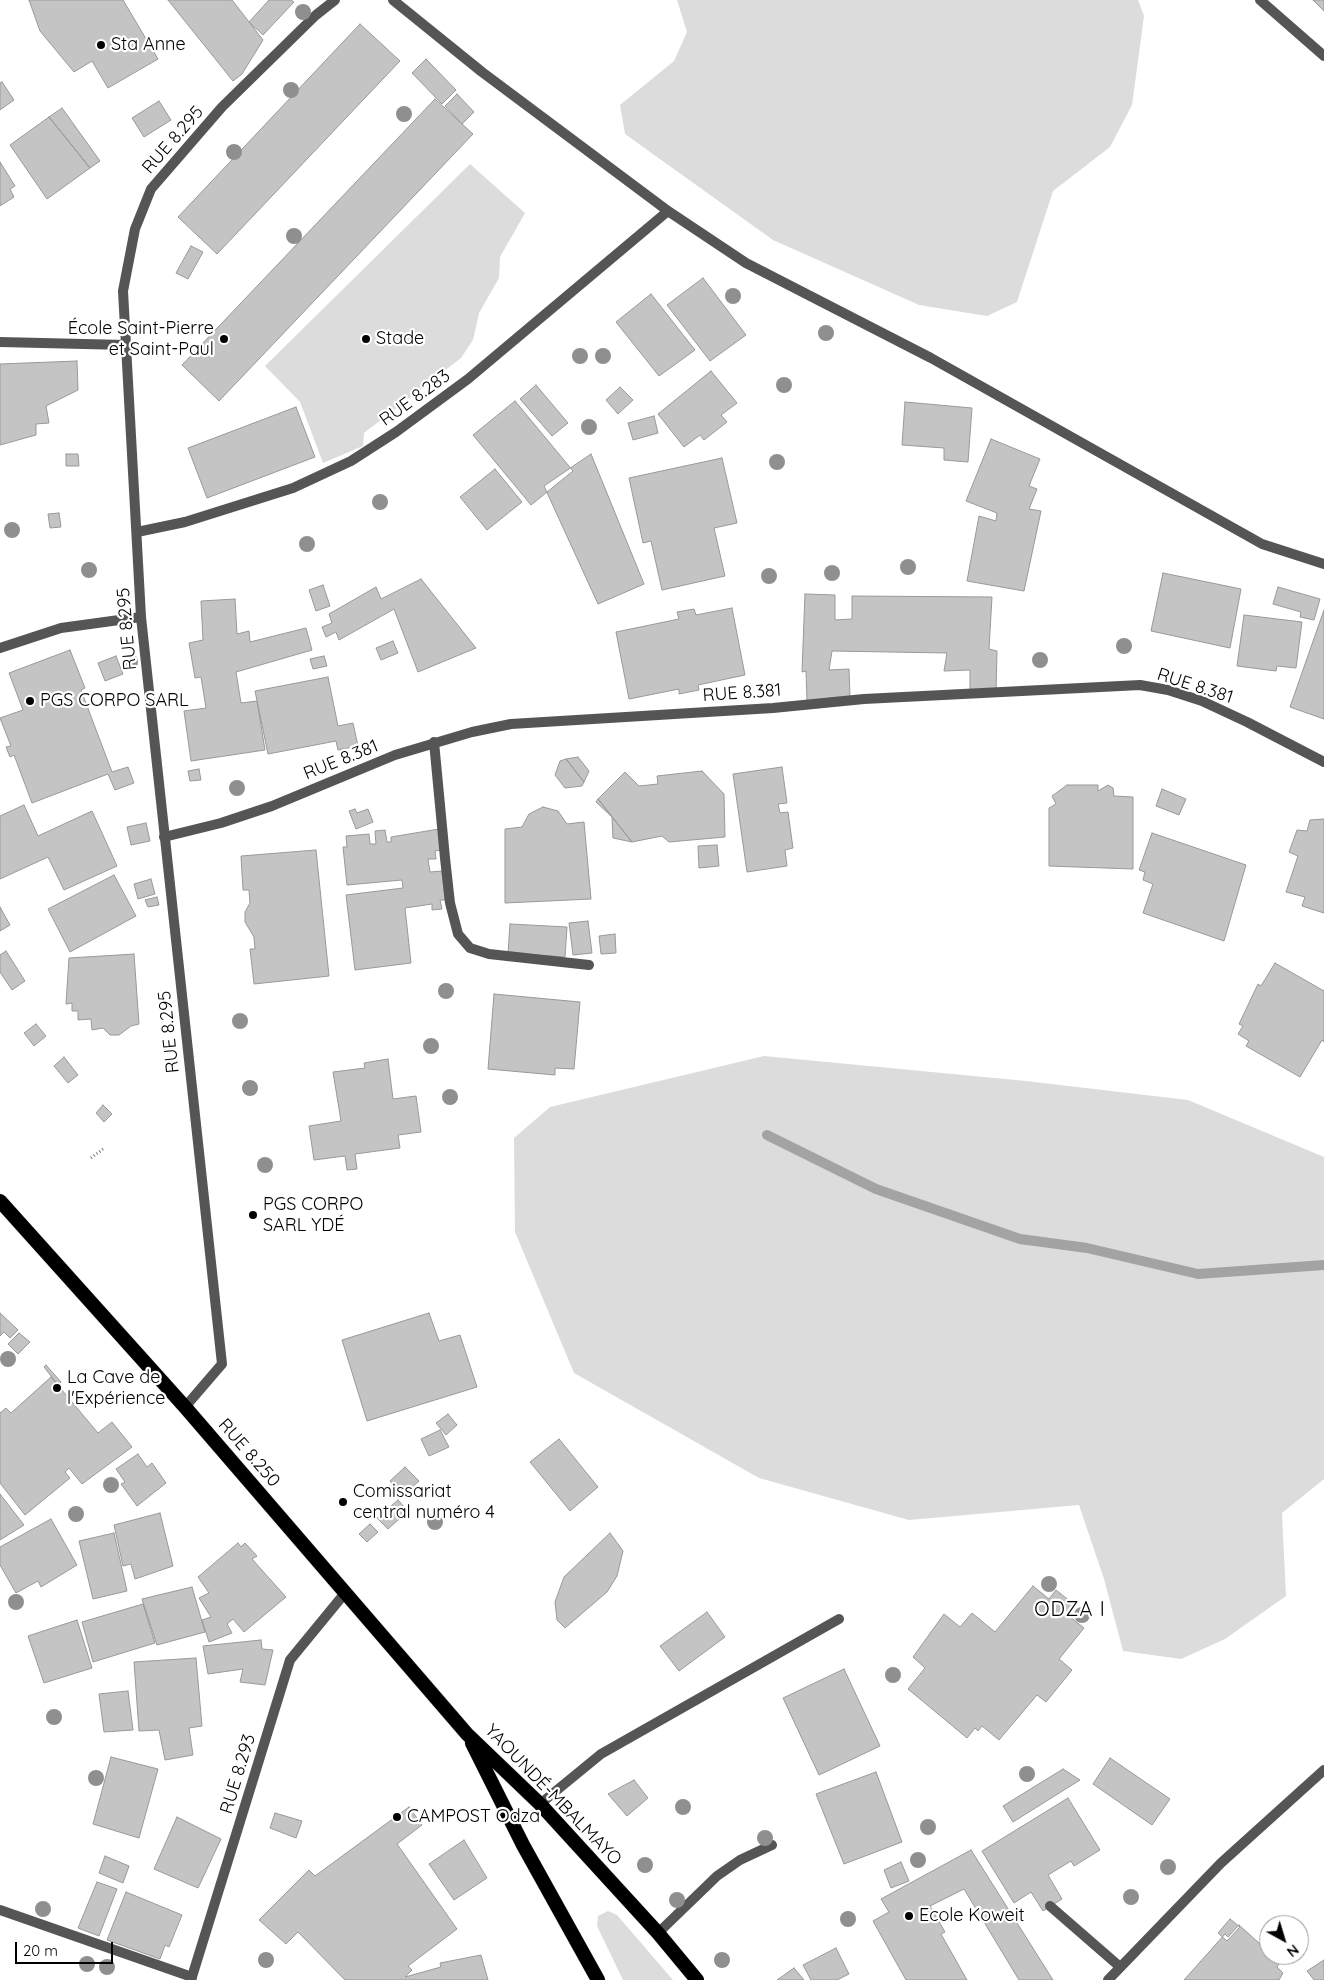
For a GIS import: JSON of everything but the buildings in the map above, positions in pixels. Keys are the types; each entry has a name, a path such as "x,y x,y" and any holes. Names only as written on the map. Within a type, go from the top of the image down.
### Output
{"highway":[{"name":"RUE 8.250","path":"1,1205 184,1407 467,1734"},
{"name":"YAOUNDÉ-MBALMAYO","path":"467,1734 540,1804 658,1932 697,1980"},
{"name":"YAOUNDÉ-MBALMAYO","path":"467,1734 523,1845 598,1980"}],"street":[{"name":"RUE 8.295","path":"184,1407 222,1364 141,617 123,291 135,230 151,189 222,108 316,15 335,0"},
{"path":"393,0 482,72 668,211 746,263 931,358 1262,544 1324,564"},
{"path":"1260,0 1324,56"},
{"name":"RUE 8.283","path":"137,532 185,522 293,488 351,461 396,432 468,379 668,211"},
{"path":"0,342 126,345"},
{"path":"0,648 61,628 141,617"},
{"name":"RUE 8.381","path":"164,837 221,823 272,806 434,742 511,724 773,708 864,698 1140,685 1168,690 1202,702 1247,722 1324,762"},
{"path":"434,742 450,903 458,934 470,948 489,954 589,965"},
{"name":"RUE 8.293","path":"192,1979 290,1660 345,1593"},
{"path":"540,1804 601,1754 839,1619"},
{"path":"1108,1980 1119,1966 1221,1862 1324,1770"},
{"path":"658,1932 717,1876 740,1860 772,1845"},
{"path":"1050,1906 1119,1966"},
{"path":"0,1910 192,1979"}],"path":[{"path":"91,1158 103,1149"}],"shaded area":[{"path":"677,0 1138,0 1144,16 1132,105 1110,147 1053,191 1017,302 987,316 919,305 773,240 625,134 620,105 674,61 687,32"},
{"path":"470,164 525,213 500,257 499,278 479,313 473,340 461,358 364,433 363,446 323,463 300,402 265,366"},
{"path":"764,1056 1026,1081 1188,1100 1324,1157 1324,1479 1282,1513 1286,1596 1225,1639 1181,1659 1123,1651 1104,1579 1079,1505 909,1520 759,1478 574,1373 515,1232 514,1138 550,1107"},
{"path":"608,1911 617,1915 673,1980 623,1980 597,1926 598,1916"}],"waterway":[{"path":"767,1135 876,1189 1020,1239 1087,1248 1198,1274 1324,1265"}],"place":[{"name":"Sta Anne","path":"101,45"},
{"name":"École Saint-Pierre et Saint-Paul","path":"224,339"},
{"name":"Stade","path":"366,339"},
{"name":"PGS CORPO SARL","path":"30,701"},
{"name":"PGS CORPO SARL YDÉ","path":"253,1215"},
{"name":"La Cave de l'Expérience","path":"57,1388"},
{"name":"Comissariat central numéro 4","path":"343,1502"},
{"name":"CAMPOST Odza","path":"397,1817"},
{"name":"Ecole Koweit","path":"909,1916"}],"district":[{"name":"ODZA I","path":"1070,1610"}]}
